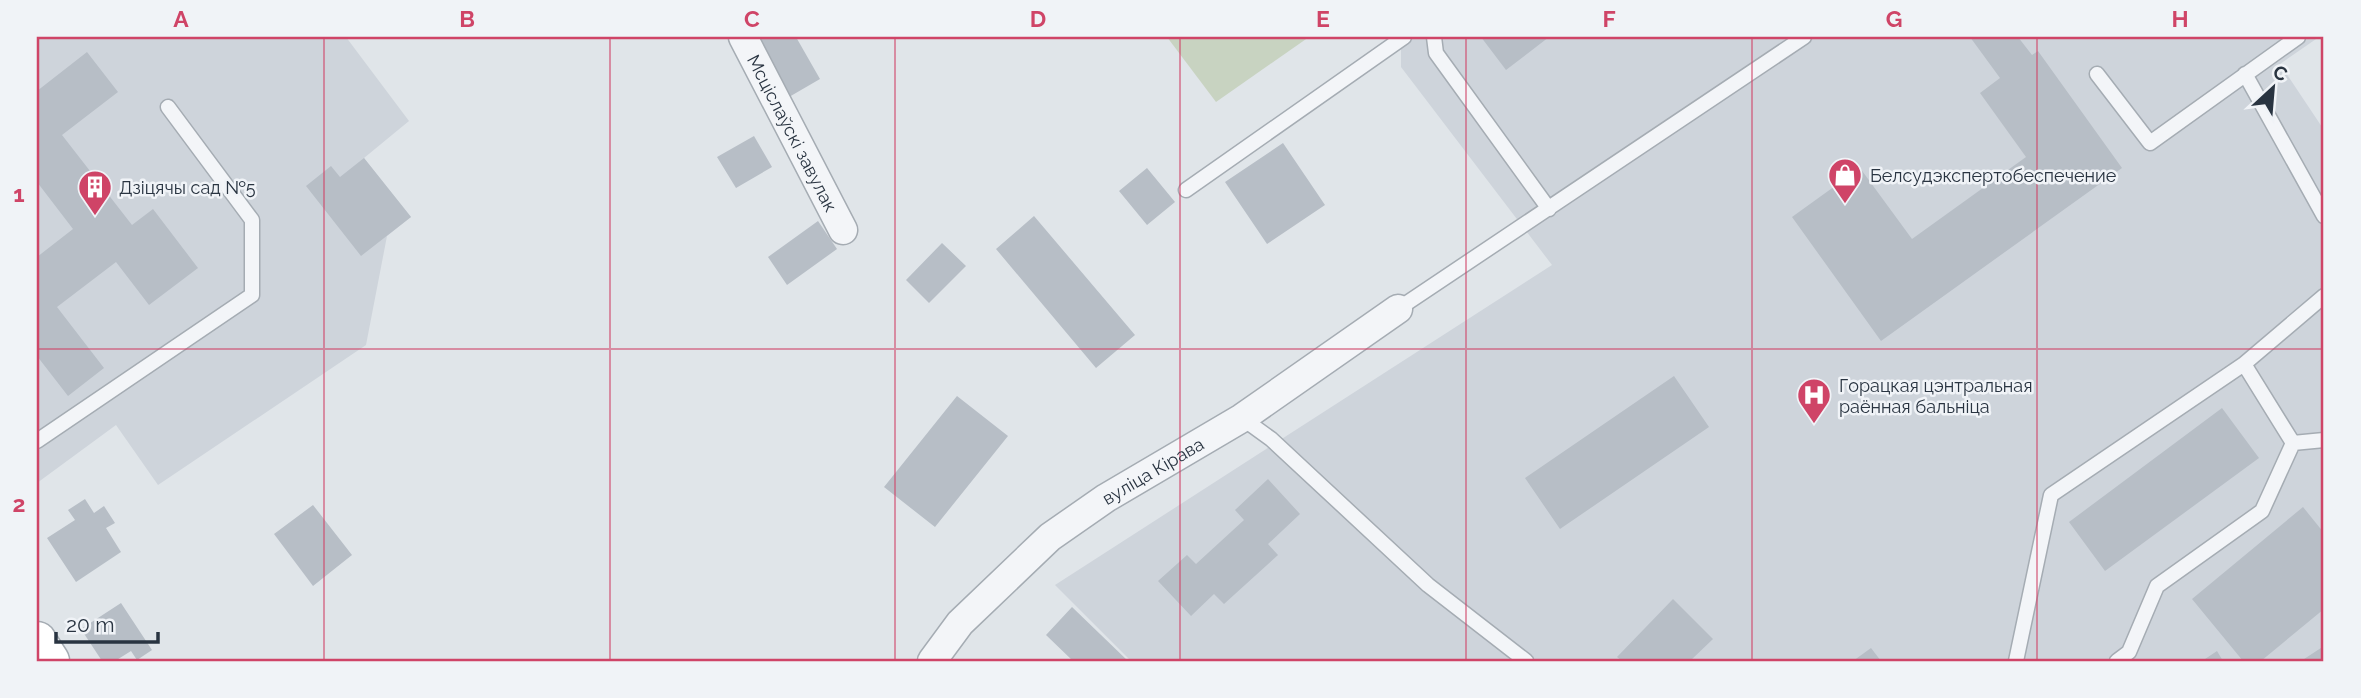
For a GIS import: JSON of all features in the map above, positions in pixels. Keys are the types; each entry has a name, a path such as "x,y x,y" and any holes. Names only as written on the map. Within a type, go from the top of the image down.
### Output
{"main road":[{"path":"37,641 50,661"}],"street":[{"name":"Мсціслаўскі завулак","path":"743,37 843,230"},
{"name":"вуліца Кірава","path":"932,661 960,623 1050,537 1106,498 1242,418 1398,309"}],"lane":[{"path":"1185,190 1404,37"},
{"path":"1434,37 1436,53 1549,208"},
{"path":"1398,309 1804,37"},
{"path":"2097,74 2150,143 2298,37"},
{"path":"2245,74 2324,216"},
{"path":"37,442 251,295 252,220 168,107"},
{"path":"2015,661 2051,495 2244,364 2324,296"},
{"path":"2244,364 2293,443"},
{"path":"1242,418 1271,439 1428,585 1526,661"},
{"path":"2293,443 2324,440"},
{"path":"2117,661 2129,652 2157,586 2262,511 2293,443"}],"shaded area":[{"path":"37,37 346,37 409,121 364,158 411,217 387,236 366,345 158,485 116,425 37,483"},
{"name":"Горацкая цэнтральная раённая бальніца","path":"1401,37 2319,37 2280,64 2324,130 2324,661 1131,661 1055,585 1552,265 1401,67"}],"green space":[{"path":"1167,37 1309,37 1216,102"}],"building":[{"path":"754,37 796,37 820,79 789,97"},
{"path":"1481,37 1549,37 1506,70"},
{"path":"1970,37 2018,37 2032,55 2038,51 2122,168 1881,341 1792,217 1860,168 1912,239 2026,157 1980,93 2000,78"},
{"name":"Дзіцячы сад №5","path":"87,52 118,92 62,135 132,225 153,209 198,268 149,305 116,262 57,307 104,368 68,396 37,356 37,257 73,229 37,182 37,91"},
{"path":"754,136 772,167 736,188 717,157"},
{"path":"1283,143 1325,205 1267,244 1225,182"},
{"path":"364,158 411,217 361,256 306,186 331,166 340,177"},
{"path":"1147,168 1175,202 1147,225 1119,191"},
{"path":"1034,216 1135,335 1096,368 996,249"},
{"path":"818,221 837,249 787,285 768,257"},
{"path":"942,243 966,266 929,303 906,280"},
{"path":"1674,376 1709,427 1560,529 1525,478"},
{"path":"957,396 1008,436 935,527 884,487"},
{"path":"2222,408 2259,458 2105,571 2069,522"},
{"path":"1268,479 1300,514 1268,544 1278,555 1224,604 1214,594 1191,616 1158,581 1187,555 1196,564 1244,520 1235,510"},
{"path":"85,499 94,513 104,506 115,523 106,528 121,552 76,582 47,538 75,520 68,510"},
{"path":"313,505 352,555 313,586 274,534"},
{"path":"2303,507 2324,533 2324,609 2261,661 2243,661 2192,599"},
{"path":"1673,599 1713,639 1690,661 1622,661 1617,657"},
{"path":"121,603 152,650 137,660 131,651 115,661 102,661 81,629"},
{"path":"1072,607 1128,661 1073,661 1046,635"},
{"path":"2324,646 2324,661 2301,661"},
{"path":"1871,648 1881,661 1853,661"},
{"path":"2217,651 2223,661 2202,661"}],"place":[{"name":"Белсудэкспертобеспечение","path":"1845,205"},
{"name":"Дзіцячы сад №5","path":"95,217"},
{"name":"Горацкая цэнтральная раённая бальніца","path":"1814,425"}]}
